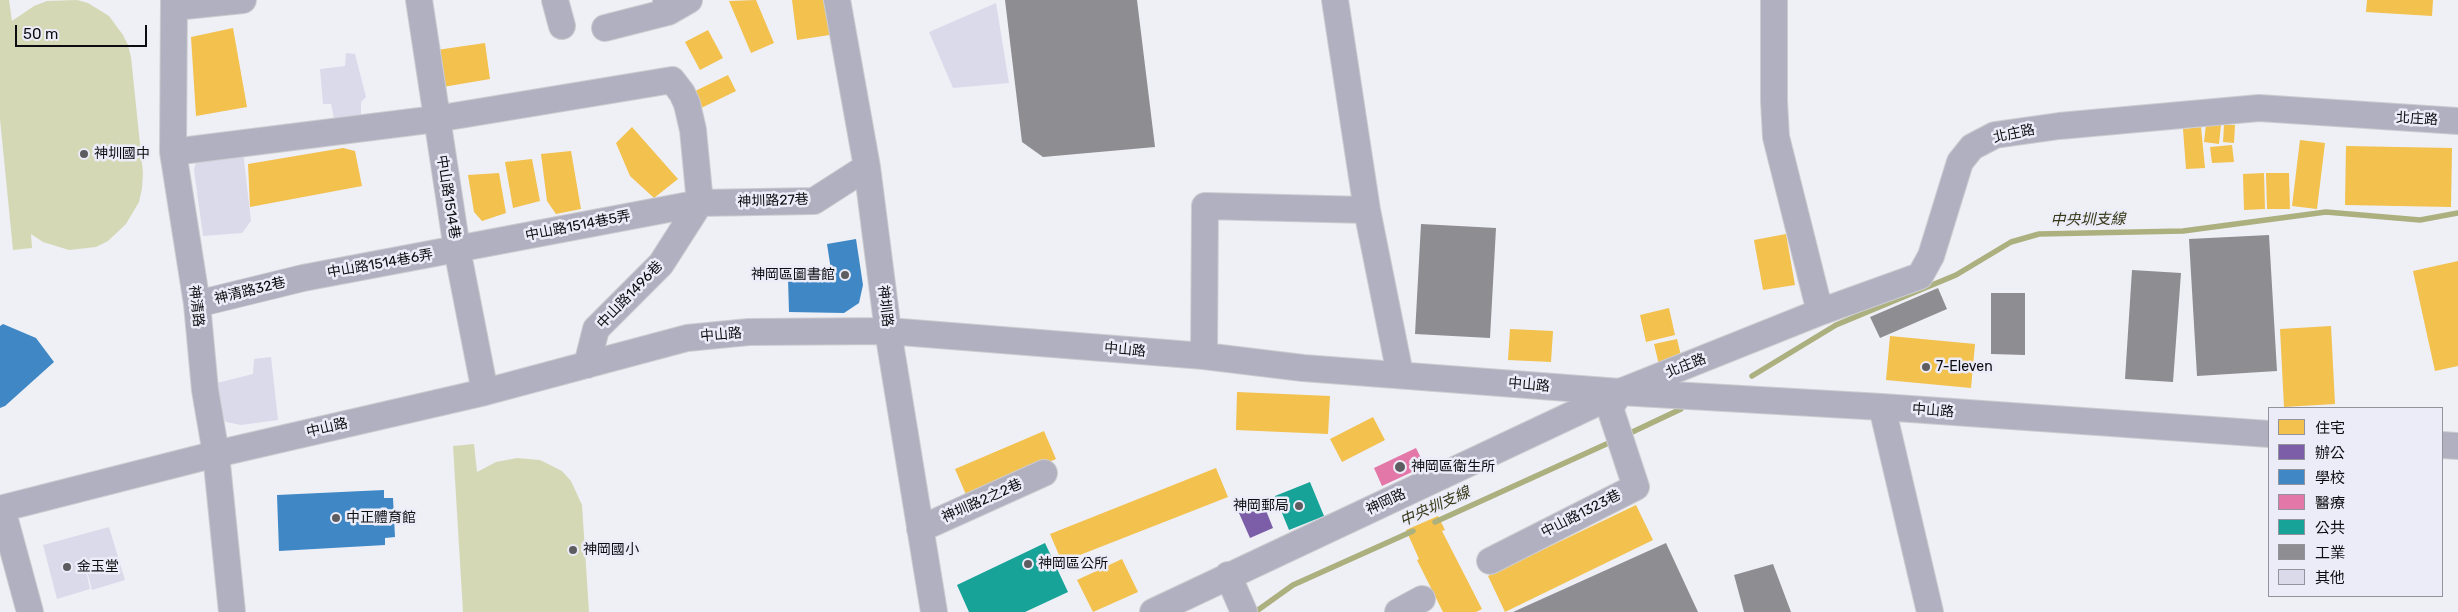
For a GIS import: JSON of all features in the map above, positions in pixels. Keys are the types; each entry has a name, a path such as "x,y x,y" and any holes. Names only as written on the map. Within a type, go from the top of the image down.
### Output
{"street":[{"path":"175,4 243,0"},
{"name":"中山路1514巷","path":"419,0 457,250 485,392"},
{"path":"555,0 562,26"},
{"name":"神圳路","path":"837,0 867,167 888,330 934,612"},
{"path":"1335,0 1367,210 1400,374"},
{"path":"1774,0 1776,137 1820,312"},
{"name":"神清路","path":"175,4 173,152 197,304 205,390 216,454 232,612"},
{"path":"605,28 674,4"},
{"path":"173,152 436,119 672,80 682,93 687,104 693,130 700,203"},
{"name":"北庄路","path":"1620,392 1820,312 1920,276 1931,256 1960,162 1972,147 1995,135 2059,126 2259,108 2458,121"},
{"name":"神圳路27巷","path":"700,203 814,201 867,167"},
{"name":"中山路1496巷","path":"587,365 596,329 661,264 700,203"},
{"name":"中山路1514巷5弄","path":"457,250 700,203"},
{"path":"1204,356 1205,206 1367,210"},
{"name":"中山路1514巷6弄","path":"302,278 457,250"},
{"name":"神清路32巷","path":"197,304 302,278"},
{"name":"中山路","path":"1,509 216,454 485,392 687,338 749,332 888,330 1204,356 1303,368 1620,392 1882,407 2268,434"},
{"name":"中山路1323巷","path":"1490,560 1636,487 1610,408 1620,392"},
{"name":"神岡路","path":"1153,612 1228,575 1620,392"},
{"path":"1882,407 1930,612"},
{"path":"2443,445 2458,446"},
{"name":"神圳路2之2巷","path":"920,529 1044,473"},
{"path":"1,509 30,612"},
{"path":"1228,575 1244,612"},
{"path":"1398,612 1422,599"}],"green space":[{"path":"0,0 9,0 12,21 34,6 47,1 77,0 88,3 109,16 128,45 131,57 143,173 142,188 139,202 126,224 108,241 96,247 69,250 43,242 31,234 32,248 13,250 0,119"},
{"path":"474,444 477,472 496,462 517,458 540,460 562,471 571,481 582,505 589,612 463,612 453,446"}],"building: 住宅":[{"path":"756,0 774,43 751,53 729,1"},
{"path":"792,0 831,0 836,34 797,40"},
{"path":"2367,0 2433,0 2432,16 2366,12"},
{"path":"233,28 247,107 196,116 191,37"},
{"path":"708,30 723,58 700,70 685,42"},
{"path":"485,43 490,79 437,88 430,51"},
{"path":"728,75 736,91 695,111 687,95"},
{"path":"2206,124 2221,125 2219,144 2204,142"},
{"path":"2224,125 2235,125 2234,143 2223,142"},
{"path":"632,127 678,179 654,198 630,176 616,143"},
{"path":"2201,127 2205,168 2186,169 2183,129"},
{"path":"2300,140 2325,143 2317,209 2292,206"},
{"path":"2232,145 2234,162 2212,163 2210,147"},
{"path":"2346,146 2452,148 2451,207 2345,205"},
{"path":"343,148 355,151 362,186 250,207 248,164"},
{"path":"571,151 581,209 556,214 547,201 541,154"},
{"path":"532,159 540,201 513,208 505,162"},
{"path":"499,173 506,213 482,221 474,212 468,175"},
{"path":"2264,173 2265,209 2244,210 2243,174"},
{"path":"2266,173 2289,173 2290,209 2267,209"},
{"path":"1786,234 1795,285 1763,290 1754,240"},
{"path":"2458,261 2458,366 2435,371 2413,271"},
{"path":"1669,308 1675,335 1646,342 1640,315"},
{"path":"2331,326 2335,404 2284,407 2280,329"},
{"path":"1510,329 1553,331 1551,362 1508,360"},
{"path":"1890,336 1975,344 1971,388 1886,380"},
{"path":"1677,339 1683,364 1660,369 1654,344"},
{"path":"1237,392 1330,396 1328,434 1236,430"},
{"path":"1373,417 1385,440 1342,462 1330,439"},
{"path":"1044,431 1056,459 967,497 955,469"},
{"path":"1216,468 1228,497 1062,562 1050,534"},
{"path":"1636,505 1653,540 1505,612 1488,576"},
{"path":"1438,516 1445,530 1442,531 1482,609 1476,612 1443,612 1417,560 1419,559 1406,530"},
{"path":"1122,559 1138,592 1093,612 1077,580"}],"building: 辦公":[{"path":"1263,503 1273,528 1250,538 1239,513"}],"building: 學校":[{"name":"神岡區圖書館","path":"856,239 863,285 859,303 844,313 789,312 788,279 826,279 831,270 827,244"},
{"path":"3,324 36,338 54,362 5,406 0,408 0,326"},
{"name":"中正體育館","path":"384,490 384,498 393,498 395,537 385,538 385,545 279,551 277,495"}],"building: 醫療":[{"name":"神岡區衛生所","path":"1416,448 1425,466 1382,486 1374,468"}],"building: 公共":[{"name":"神岡郵局","path":"1310,482 1324,516 1289,530 1275,496"},
{"name":"神岡區公所","path":"1045,543 1068,592 1025,612 969,612 957,585"}],"building: 工業":[{"path":"1005,0 1137,0 1155,147 1043,157 1022,142"},
{"path":"1421,224 1496,228 1490,338 1415,334"},
{"path":"2269,235 2277,371 2197,376 2189,239"},
{"path":"2132,270 2181,273 2173,382 2125,379"},
{"path":"1938,288 1947,309 1880,338 1870,317"},
{"path":"1991,293 2025,293 2025,355 1991,354"},
{"path":"1666,543 1698,612 1513,612"},
{"path":"1773,564 1791,612 1744,612 1734,575"}],"building: 其他":[{"path":"996,3 1009,83 953,88 929,32"},
{"path":"346,53 355,54 366,97 361,102 361,115 334,118 331,104 323,104 320,69 345,66"},
{"path":"243,152 251,221 242,233 203,236 194,170 197,157"},
{"path":"271,357 278,420 241,425 226,422 216,409 217,383 253,374 254,359"},
{"path":"109,527 125,580 92,590 83,556 90,589 57,599 43,545"}],"waterway":[{"name":"中央圳支線","path":"1752,376 1836,325 1956,275 2011,242 2039,234 2183,231 2326,212 2420,220 2458,213"},
{"name":"中央圳支線","path":"1626,435 1681,409"},
{"name":"中央圳支線","path":"1435,522 1613,441"},
{"name":"中央圳支線","path":"1258,610 1293,585 1413,531"}],"place":[{"name":"神圳國中","path":"84,154"},
{"name":"神岡區圖書館","path":"845,275"},
{"name":"7-Eleven","path":"1926,367"},
{"name":"神岡區衛生所","path":"1400,467"},
{"name":"神岡郵局","path":"1299,506"},
{"name":"中正體育館","path":"336,518"},
{"name":"神岡國小","path":"573,550"},
{"name":"神岡區公所","path":"1028,564"},
{"name":"金玉堂","path":"67,567"}]}
